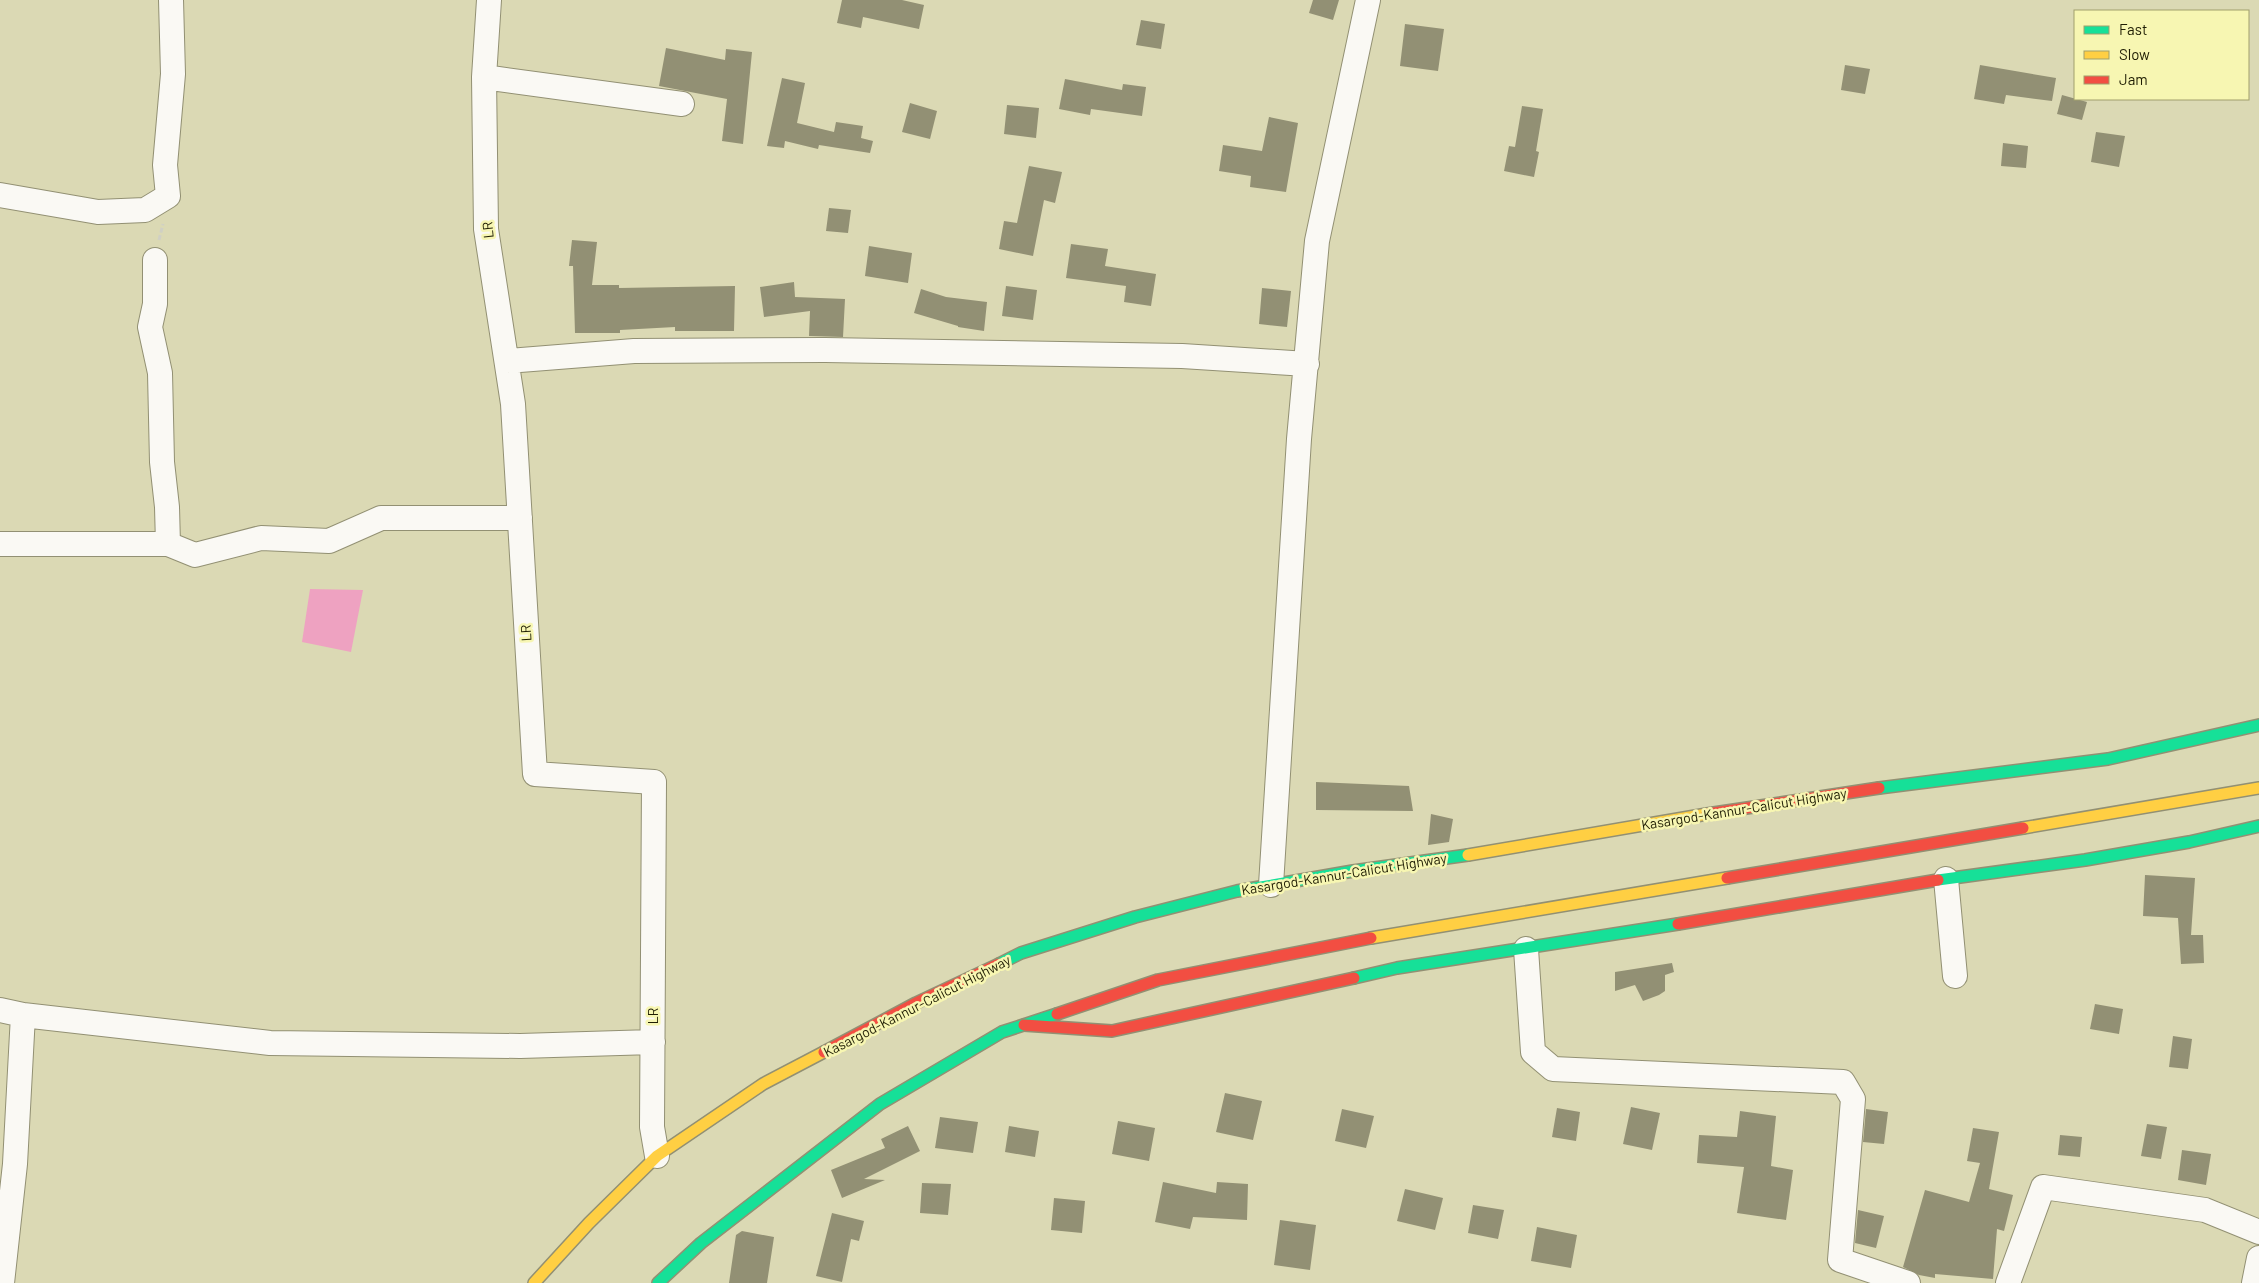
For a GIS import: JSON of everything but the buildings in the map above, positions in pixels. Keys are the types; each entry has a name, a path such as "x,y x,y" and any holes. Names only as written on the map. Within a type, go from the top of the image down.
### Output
{"main road":[{"name":"Kasargod-Kannur-Calicut Highway","path":"534,1283 589,1222 657,1156 763,1084 916,1003 1021,954 1135,917 1237,891 1271,885 1353,871 1475,854 1656,822 1876,788 2108,759 2259,725"},
{"path":"663,1280 702,1243 880,1104 1002,1032 1158,980 1357,940 2259,788"},
{"path":"1024,1025 1112,1031 1397,968 1526,950 1946,879 2190,842 2259,826"}],"street":[{"path":"0,195 98,212 145,210 168,196 165,165 173,74 172,0"},
{"name":"LR","path":"489,0 484,77 486,229 513,404 534,774 654,782 652,1127 657,1156"},
{"path":"1271,885 1286,622 1299,439 1317,241 1368,0"},
{"path":"484,77 682,104"},
{"path":"155,260 155,304 150,327 160,373 162,462 168,507 168,544"},
{"path":"507,361 634,351 825,350 1182,356 1307,364"},
{"path":"0,544 168,544 195,554 261,538 329,541 381,518 520,518"},
{"path":"1946,879 1955,976"},
{"path":"1526,950 1534,1052 1553,1070 1843,1082 1853,1099 1840,1260 1908,1283"},
{"path":"0,1010 23,1015 270,1044 520,1046 653,1042"},
{"path":"2,1283 15,1164 23,1015"},
{"path":"2008,1283 2043,1187 2205,1210 2259,1232"},
{"path":"2254,1283 2259,1258"}],"path":[{"path":"155,260 160,233 166,217 168,196"}],"shaded area":[{"path":"310,589 363,590 351,652 302,642"}],"traffic: fast":[{"path":"1879,788 2108,759 2259,725"},
{"path":"1938,880 2085,860 2189,842 2259,826"},
{"path":"999,964 1021,953 1135,917 1237,891 1353,871 1468,855"},
{"path":"1354,978 1397,968 1678,924"},
{"path":"658,1283 701,1243 880,1104 1002,1032 1057,1014"}],"traffic: slow":[{"path":"2023,828 2259,788"},
{"path":"1468,855 1707,814"},
{"path":"1371,938 1727,878"},
{"path":"534,1283 589,1223 657,1156 763,1084 824,1052"}],"traffic: jam":[{"path":"1707,814 1879,788"},
{"path":"1727,878 2023,828"},
{"path":"1678,924 1938,880"},
{"path":"1057,1014 1158,980 1371,938"},
{"path":"824,1052 916,1003 999,964"},
{"path":"1024,1025 1112,1031 1354,978"}]}
